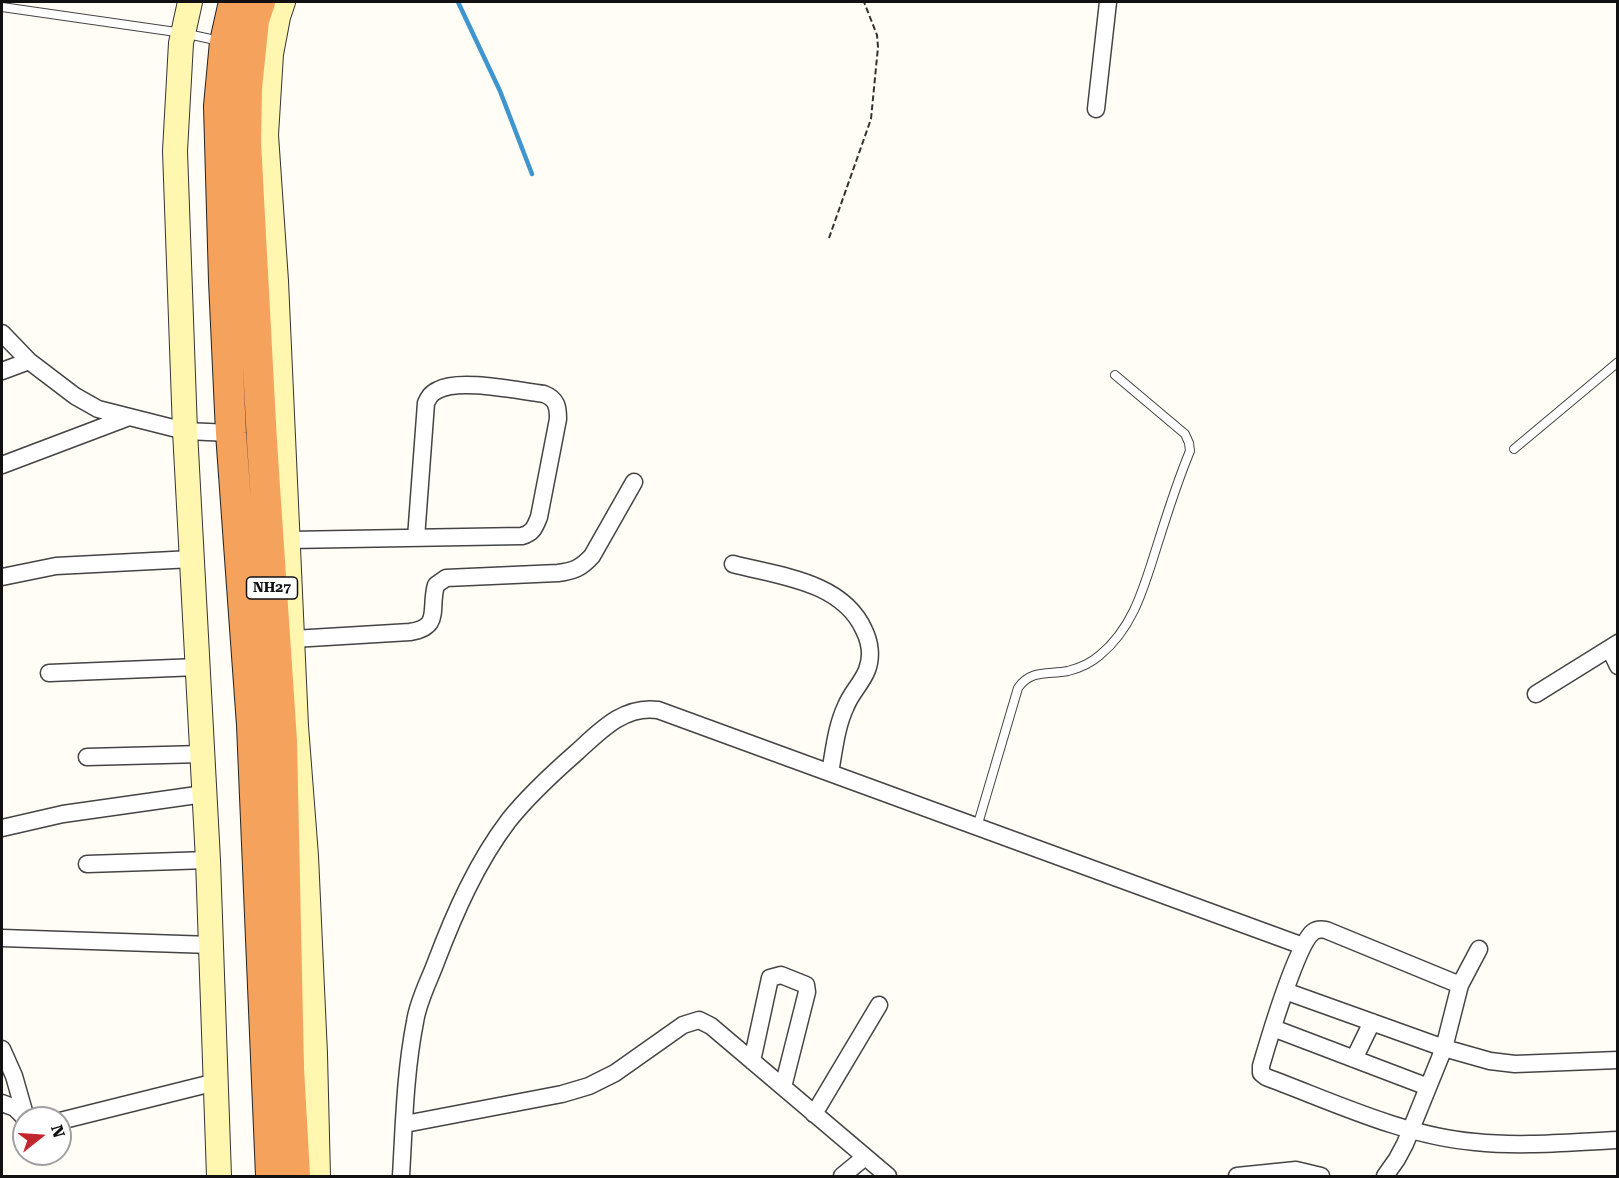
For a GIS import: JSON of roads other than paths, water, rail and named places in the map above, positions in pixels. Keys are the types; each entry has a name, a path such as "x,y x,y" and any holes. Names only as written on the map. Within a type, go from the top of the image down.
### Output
{"highway":[{"name":"NH27","path":"234,2 225,42 219,106 244,142 282,741 289,1068 295,1176"},
{"name":"NH27","path":"260,2 254,20 247,88 231,433 252,726 271,1176"}],"street":[{"path":"189,2 183,33 176,151 185,431 208,860 219,1176"},
{"path":"284,2 244,142 289,540 315,1054 318,1176"},
{"path":"1096,109 1108,2"},
{"path":"2,333 29,361 83,400 98,408 185,431 231,433"},
{"path":"2,371 29,361"},
{"path":"289,540 416,538 522,536 532,531 539,517 558,419 556,403 552,397 544,394 462,384 444,387 429,396 426,403 416,538"},
{"path":"2,465 129,417"},
{"path":"293,639 410,632 425,628 430,623 436,585 446,578 574,571 592,556 634,482"},
{"path":"2,577 56,566 192,559"},
{"path":"733,564 807,583 833,595 850,608 862,625 868,639 870,656 867,669 842,716 830,773"},
{"path":"1536,694 1614,646 1617,666"},
{"path":"49,673 198,667"},
{"path":"401,1176 415,1020 446,934 470,883 487,852 510,820 548,777 605,727 625,714 641,709 658,710 1303,946"},
{"path":"87,757 202,754"},
{"path":"2,828 63,814 204,794"},
{"path":"87,864 208,860"},
{"path":"1460,985 1320,929 1311,934 1303,946 1285,991 1261,1072 1266,1077 1410,1130 1474,1142 1500,1144 1617,1140"},
{"path":"2,938 211,945"},
{"path":"1385,1176 1397,1159 1428,1088 1444,1048 1460,985 1479,949"},
{"path":"752,1061 770,978 781,975 806,985 807,992 783,1087"},
{"path":"1285,991 1444,1048 1490,1061 1502,1063 1617,1060"},
{"path":"814,1114 879,1005"},
{"path":"405,1124 562,1094 589,1086 615,1072 692,1021 705,1022 888,1176"},
{"path":"1354,1059 1372,1022"},
{"path":"1273,1028 1428,1088"},
{"path":"2,1049 14,1076 22,1106"},
{"path":"72,1118 216,1082"},
{"path":"842,1176 865,1157"},
{"path":"1237,1176 1296,1170 1321,1176"}],"lane":[{"path":"2,7 183,33 225,42"},
{"path":"1514,450 1617,362"},
{"path":"977,827 1018,687 1035,674 1066,672 1084,666 1112,645 1125,628 1138,603 1190,451 1185,434 1115,375"}],"waterway":[{"path":"458,2 500,91 532,174"}]}
